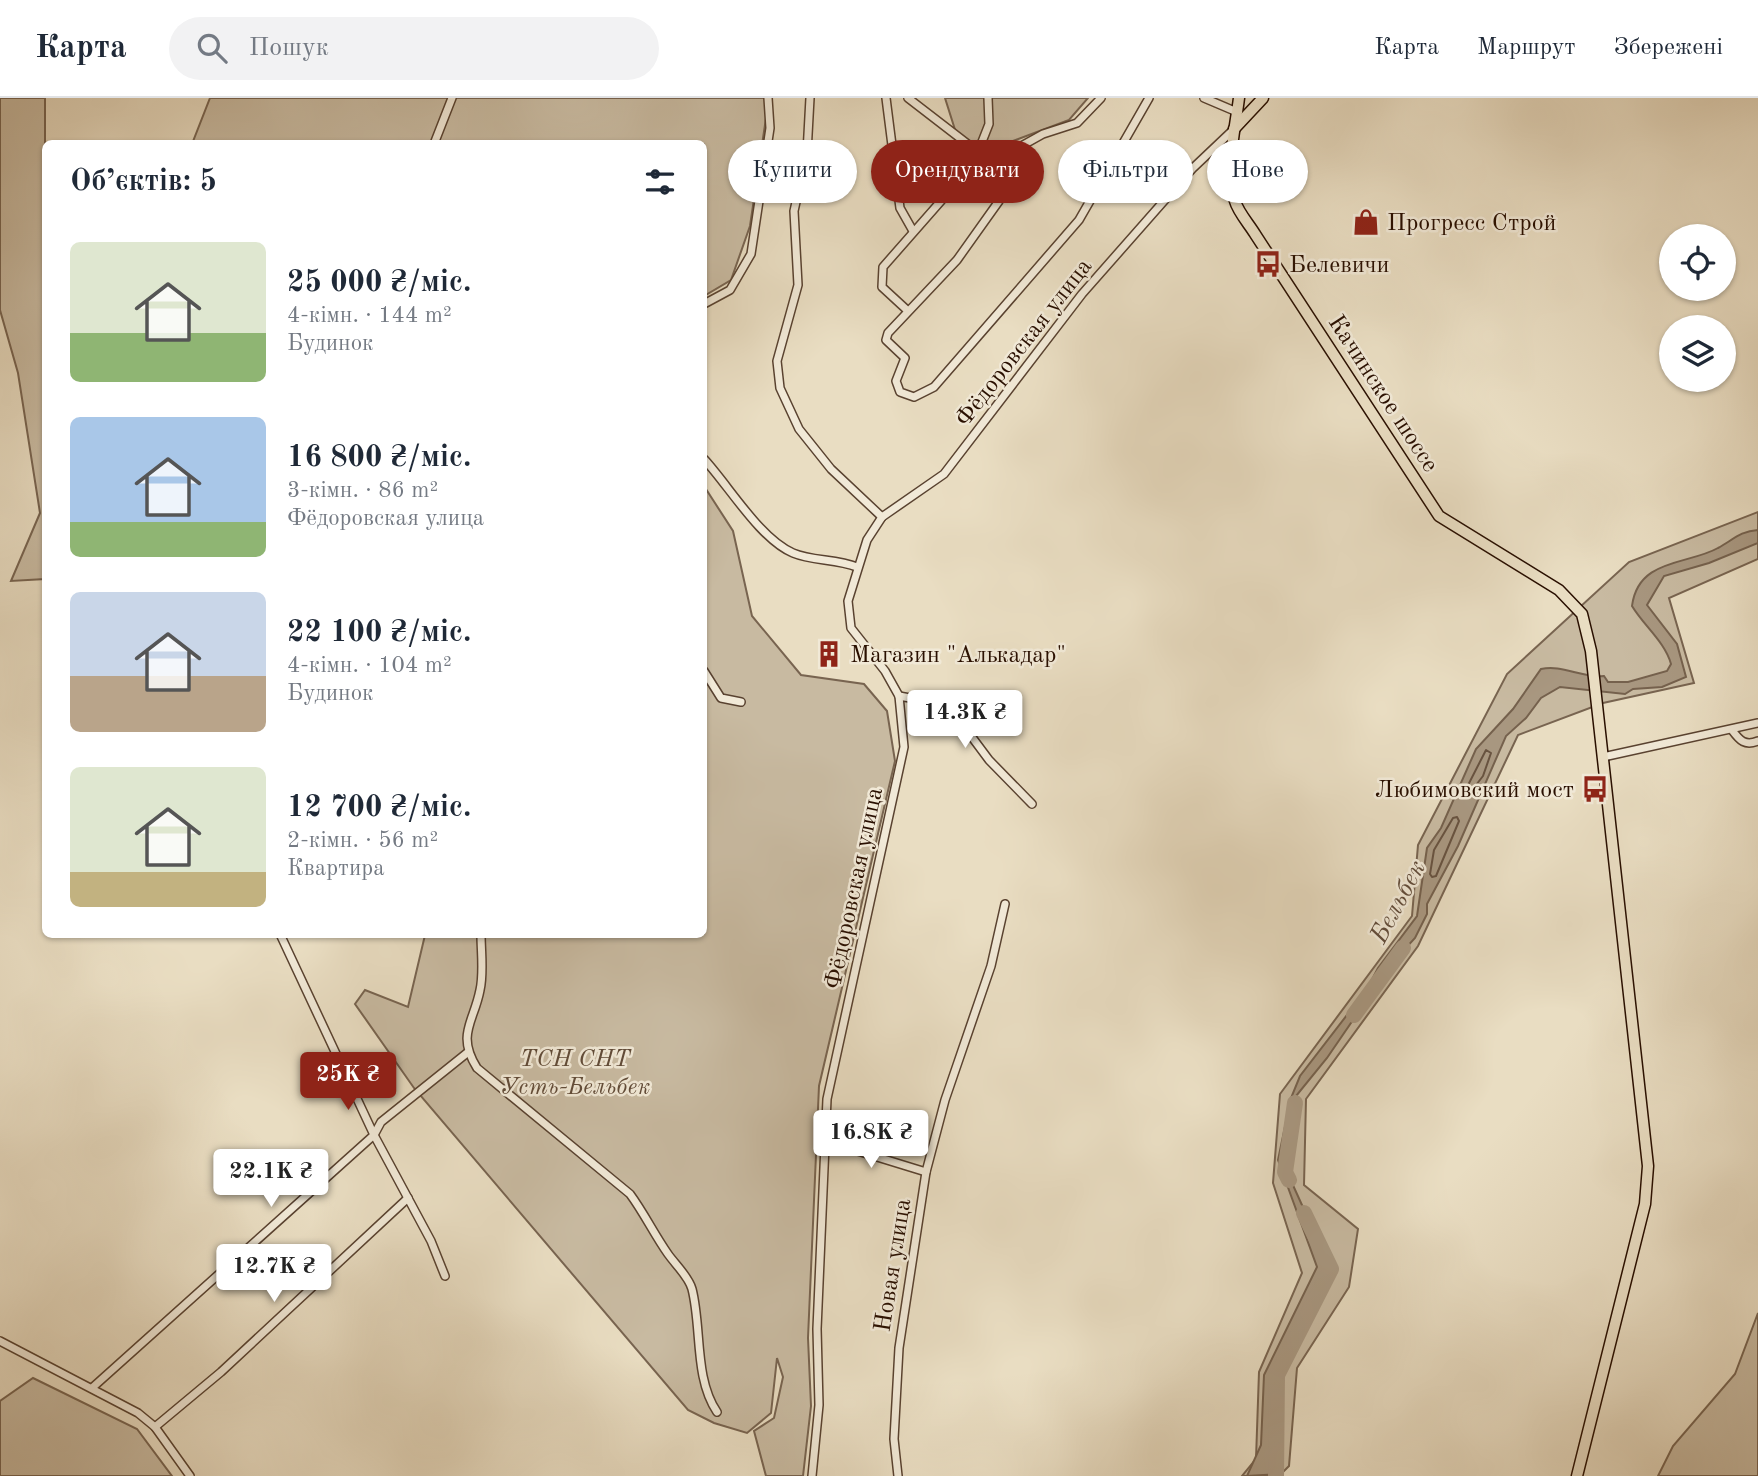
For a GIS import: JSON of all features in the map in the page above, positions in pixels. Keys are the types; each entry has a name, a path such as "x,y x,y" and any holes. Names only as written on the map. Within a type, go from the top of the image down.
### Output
{"main road":[{"name":"Качинское шоссе","path":"1238,98 1232,131 1235,202 1440,516 1559,590 1582,614 1599,701 1648,1166 1645,1204 1577,1476"},
{"path":"1232,131 1263,98"}],"street":[{"path":"436,140 453,98"},
{"path":"707,302 730,290 751,254 770,128 768,98"},
{"path":"886,98 900,208 913,231"},
{"path":"908,98 962,140"},
{"path":"983,140 989,124 988,98"},
{"path":"1032,140 1077,123 1101,98"},
{"path":"998,203 957,260 888,333 887,340 905,358 896,381 900,392 914,397 934,387 1079,220 1149,98"},
{"path":"1204,98 1237,111"},
{"path":"807,100 807,153 794,211 797,285 778,361 780,388 799,429 831,469 882,517"},
{"name":"Фёдоровская улица","path":"812,1476 819,1405 817,1329 827,1099 904,747 899,696 885,671 852,628 848,601 856,567 867,540 882,517 944,474 1082,294 1193,167 1232,131"},
{"path":"908,311 882,287 883,267 939,203"},
{"path":"707,463 774,542 795,554 837,560 856,567"},
{"path":"707,676 721,698 741,702"},
{"path":"899,696 948,705 989,760 1032,804"},
{"path":"1603,757 1758,723"},
{"path":"1732,730 1743,742 1749,744 1758,741"},
{"name":"Новая улица","path":"898,1476 894,1439 899,1348 926,1172 945,1100 991,966 1005,904"},
{"path":"282,938 374,1135 445,1276"},
{"path":"481,938 480,990 467,1024 467,1053 477,1068 629,1194 647,1218 666,1251 692,1287 701,1357 711,1404 717,1412"},
{"path":"92,1388 374,1135 381,1122 467,1053"},
{"path":"825,1141 926,1172"},
{"path":"155,1427 222,1372 408,1198"},
{"path":"0,1341 138,1413 155,1427 190,1476"}],"green space":[{"path":"0,98 45,98 45,140 42,140 42,579 11,581 40,513 18,373 0,310"},
{"path":"210,98 769,98 763,140 728,140 728,203 753,203 750,226 731,280 707,294 707,140 194,140"},
{"path":"945,98 1088,98 1069,120 1016,140 966,140 957,136"},
{"name":"ТСН СНТ Усть-Бельбек","path":"707,491 733,531 752,616 801,675 864,684 887,711 895,761 819,1086 808,1338 811,1406 803,1476 766,1476 754,1431 774,1418 783,1377 777,1358 771,1413 747,1433 714,1423 688,1410 414,1088 355,1004 365,990 408,1007 424,938 707,938"},
{"path":"1758,512 1758,559 1669,598 1694,683 1603,703 1518,735 1418,946 1306,1099 1304,1185 1358,1229 1349,1287 1297,1368 1289,1466 1279,1476 1242,1476 1256,1459 1259,1372 1302,1273 1273,1183 1280,1094 1412,916 1418,845 1507,674 1629,562"},
{"path":"1758,1313 1758,1476 1658,1476 1673,1446 1735,1374"},
{"path":"33,1378 137,1429 172,1476 0,1476 0,1401"}],"water":[{"name":"Бельбек","path":"1758,530 1758,543 1709,563 1664,576 1647,605 1677,644 1686,677 1662,687 1633,689 1625,694 1560,687 1541,698 1526,718 1506,736 1458,846 1427,904 1427,914 1415,938 1392,963 1327,1058 1296,1096 1299,1107 1293,1120 1287,1172 1331,1269 1277,1375 1278,1474 1247,1476 1261,1445 1264,1375 1317,1267 1278,1160 1291,1098 1300,1076 1367,989 1378,968 1417,916 1427,848 1441,828 1476,749 1513,709 1541,669 1556,668 1604,676 1608,682 1628,682 1667,671 1671,664 1664,648 1632,606 1636,590 1644,579 1666,565 1706,553 1741,534"}],"waterway":[{"name":"Бельбек","path":"1354,1015 1403,948"},
{"name":"Бельбек","path":"1289,1180 1285,1172 1295,1103"},
{"name":"Бельбек","path":"1276,1476 1277,1375 1331,1269 1304,1213"}],"place":[{"name":"Прогресс Строй","path":"1366,222"},
{"name":"Белевичи","path":"1268,264"},
{"name":"Магазин \"Алькадар\"","path":"829,654"},
{"name":"Любимовский мост","path":"1595,789"}]}
